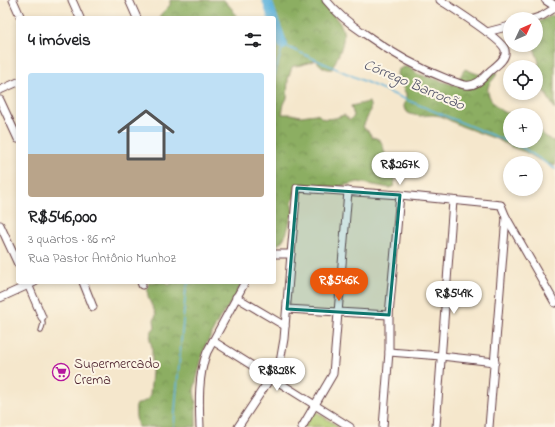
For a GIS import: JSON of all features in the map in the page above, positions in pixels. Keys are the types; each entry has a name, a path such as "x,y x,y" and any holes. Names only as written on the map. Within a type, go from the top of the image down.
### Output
{"street":[{"path":"13,0 20,16"},
{"path":"72,0 79,16"},
{"path":"129,0 137,16"},
{"path":"326,0 332,8 346,20 375,41 410,62 436,75 464,85 472,86 479,82 504,58 505,51 502,44 487,32 440,0"},
{"path":"543,15 555,7 546,0"},
{"path":"487,32 503,28"},
{"path":"0,90 16,83"},
{"path":"0,100 16,135"},
{"path":"238,427 280,362 286,326 297,188 400,195 502,205 506,217 555,304"},
{"path":"302,427 333,374 348,191"},
{"path":"383,427 389,352 389,315 400,195"},
{"path":"436,427 453,201"},
{"path":"489,427 506,217"},
{"path":"0,225 16,260"},
{"path":"276,254 291,254"},
{"path":"0,298 27,284 42,317"},
{"path":"83,284 93,307"},
{"path":"200,427 200,389 203,363 207,352 244,284"},
{"path":"236,297 286,326"},
{"path":"287,309 389,315"},
{"path":"213,341 350,427"},
{"path":"389,352 495,362"}],"lane":[{"path":"41,331 42,317"}],"highlighted area":[{"path":"297,188 400,195 389,315 287,309"}],"green space":[{"path":"170,0 224,0 236,16 160,16 170,5"},
{"path":"269,0 321,0 327,6 335,18 339,21 342,28 343,40 340,52 332,69 324,68 316,60 292,67 288,79 287,98 282,114 301,116 315,114 326,119 344,115 350,120 354,116 351,106 369,102 370,111 363,127 372,137 381,141 386,156 395,173 394,186 389,188 358,182 343,186 307,187 302,189 293,199 293,213 285,236 281,242 276,245 276,16 269,16"},
{"path":"555,16 555,109 543,89 543,60 538,60 535,52 543,52 543,20"},
{"path":"403,67 408,67 418,74 454,85 465,69 481,75 497,72 496,76 490,83 488,91 494,104 503,111 503,142 461,126 441,116 419,116 409,114 404,108 406,94 398,78 398,70"},
{"path":"543,134 552,141 555,140 555,166 547,164 543,161 543,156 532,156 514,148 543,148"},
{"path":"149,284 241,284 236,296 219,319 206,345 202,357 194,390 196,404 196,427 138,427 136,405 147,400 150,395 152,372 152,347 150,340 151,332 155,327 154,320 156,314 150,302"},
{"path":"315,411 339,427 304,427"}],"waterway":[{"name":"Córrego Barrocão","path":"267,0 272,16"},
{"name":"Córrego Barrocão","path":"276,26 283,45"},
{"name":"Córrego Barrocão","path":"276,70 283,45 402,98 523,148 555,169"},
{"path":"174,427 186,288 188,284"}],"place":[{"name":"Supermercado Crema","path":"61,372"}]}
